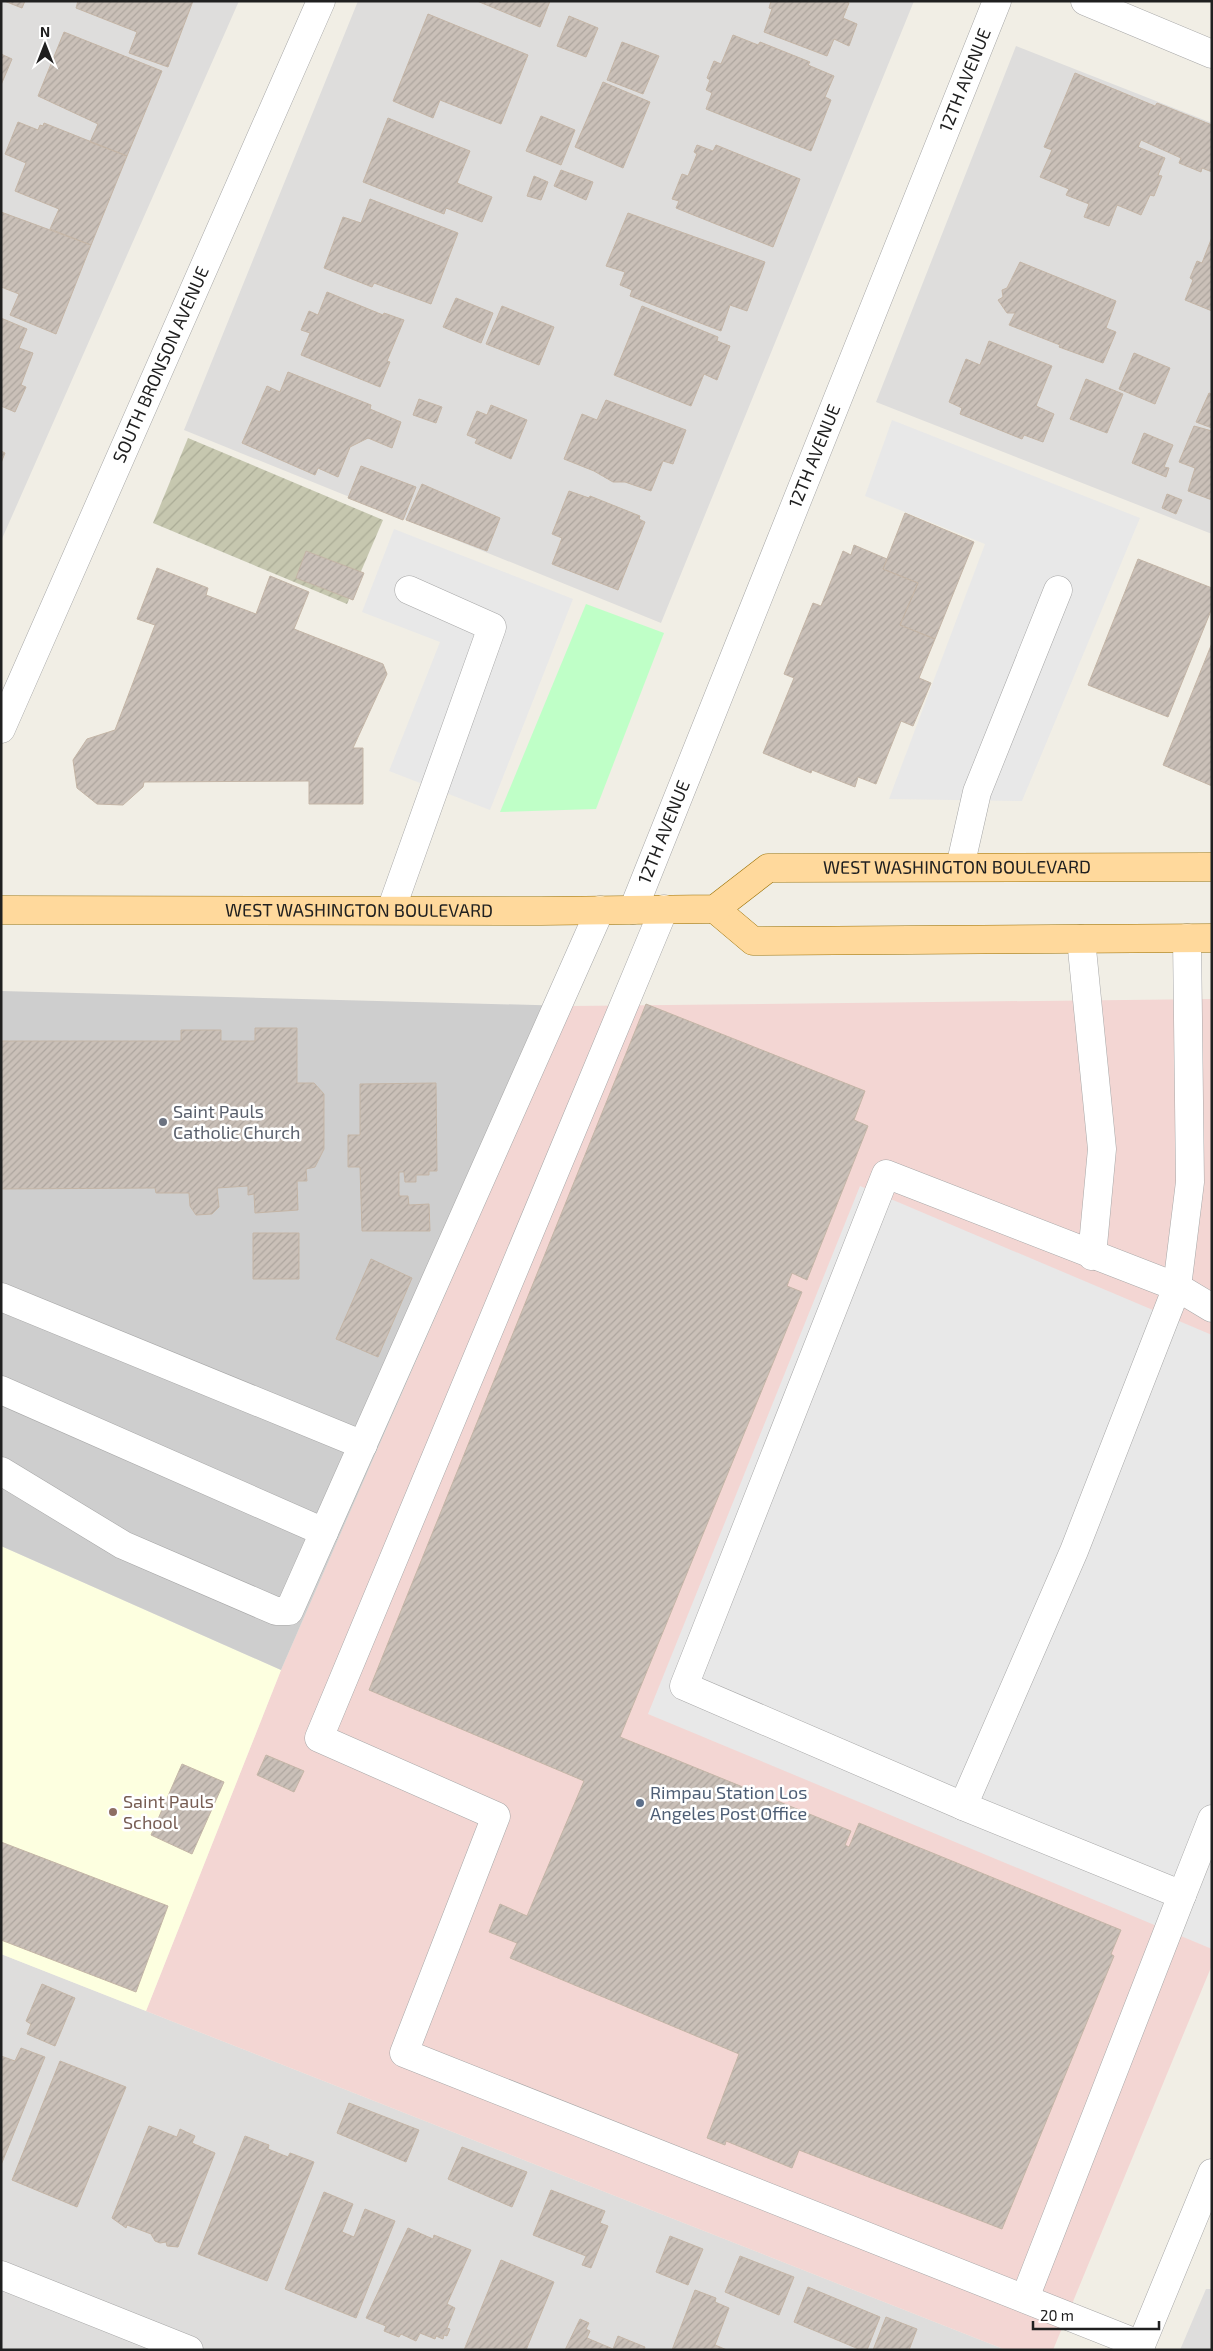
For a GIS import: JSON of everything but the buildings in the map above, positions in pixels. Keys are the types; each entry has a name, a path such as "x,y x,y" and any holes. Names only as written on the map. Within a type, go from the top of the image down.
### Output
{"main road":[{"name":"WEST WASHINGTON BOULEVARD","path":"1,910 715,909 768,868 1212,867"},
{"path":"715,909 753,941 1199,938"}],"street":[{"name":"SOUTH BRONSON AVENUE","path":"1,729 321,1"},
{"name":"12TH AVENUE","path":"633,910 996,1"},
{"path":"1086,1 1212,54"},
{"path":"391,910 492,627 409,590"},
{"path":"960,867 977,792 1058,590"},
{"path":"664,909 319,1738 496,1816 404,2053 1025,2298 1140,2347 1200,2233 1212,2173"},
{"path":"1,1471 123,1545 276,1611 289,1611 600,910"},
{"path":"963,1806 1074,1551 1177,1287 1190,1182 1199,938"},
{"path":"1081,939 1102,1149 1092,1256"},
{"path":"1182,1894 963,1806 684,1686 886,1174 1092,1256 1177,1287 1212,1308"},
{"path":"1,1297 363,1445"},
{"path":"1,1390 324,1532"},
{"path":"1025,2298 1212,1819"},
{"path":"1,2275 189,2350"}],"shaded area":[{"path":"1,1 239,1 1,541"},
{"path":"358,1 914,1 661,623 184,430"},
{"path":"1016,46 1212,123 1212,534 876,402"},
{"path":"892,420 1140,518 1022,801 889,799 985,544 865,496"},
{"path":"188,438 383,520 347,604 153,523"},
{"path":"394,529 573,599 490,810 389,771 440,642 362,612"},
{"path":"1,991 571,1006 281,1670 1,1546"},
{"path":"1212,999 1212,1965 1053,2350 1006,2350 146,2011 281,1670 571,1006"},
{"path":"860,1186 1212,1335 1212,1949 648,1714"},
{"name":"Saint Pauls School","path":"1,1546 281,1670 146,2011 1,1954"},
{"path":"1,1954 146,2011 1006,2350 1,2350"},
{"path":"1206,2289 1212,2289 1212,2350 1180,2350"}],"green space":[{"path":"586,604 664,633 596,809 500,812"}],"place":[{"name":"Saint Pauls Catholic Church","path":"163,1122"},
{"name":"Rimpau Station Los Angeles Post Office","path":"640,1803"},
{"name":"Saint Pauls School","path":"113,1812"}]}
